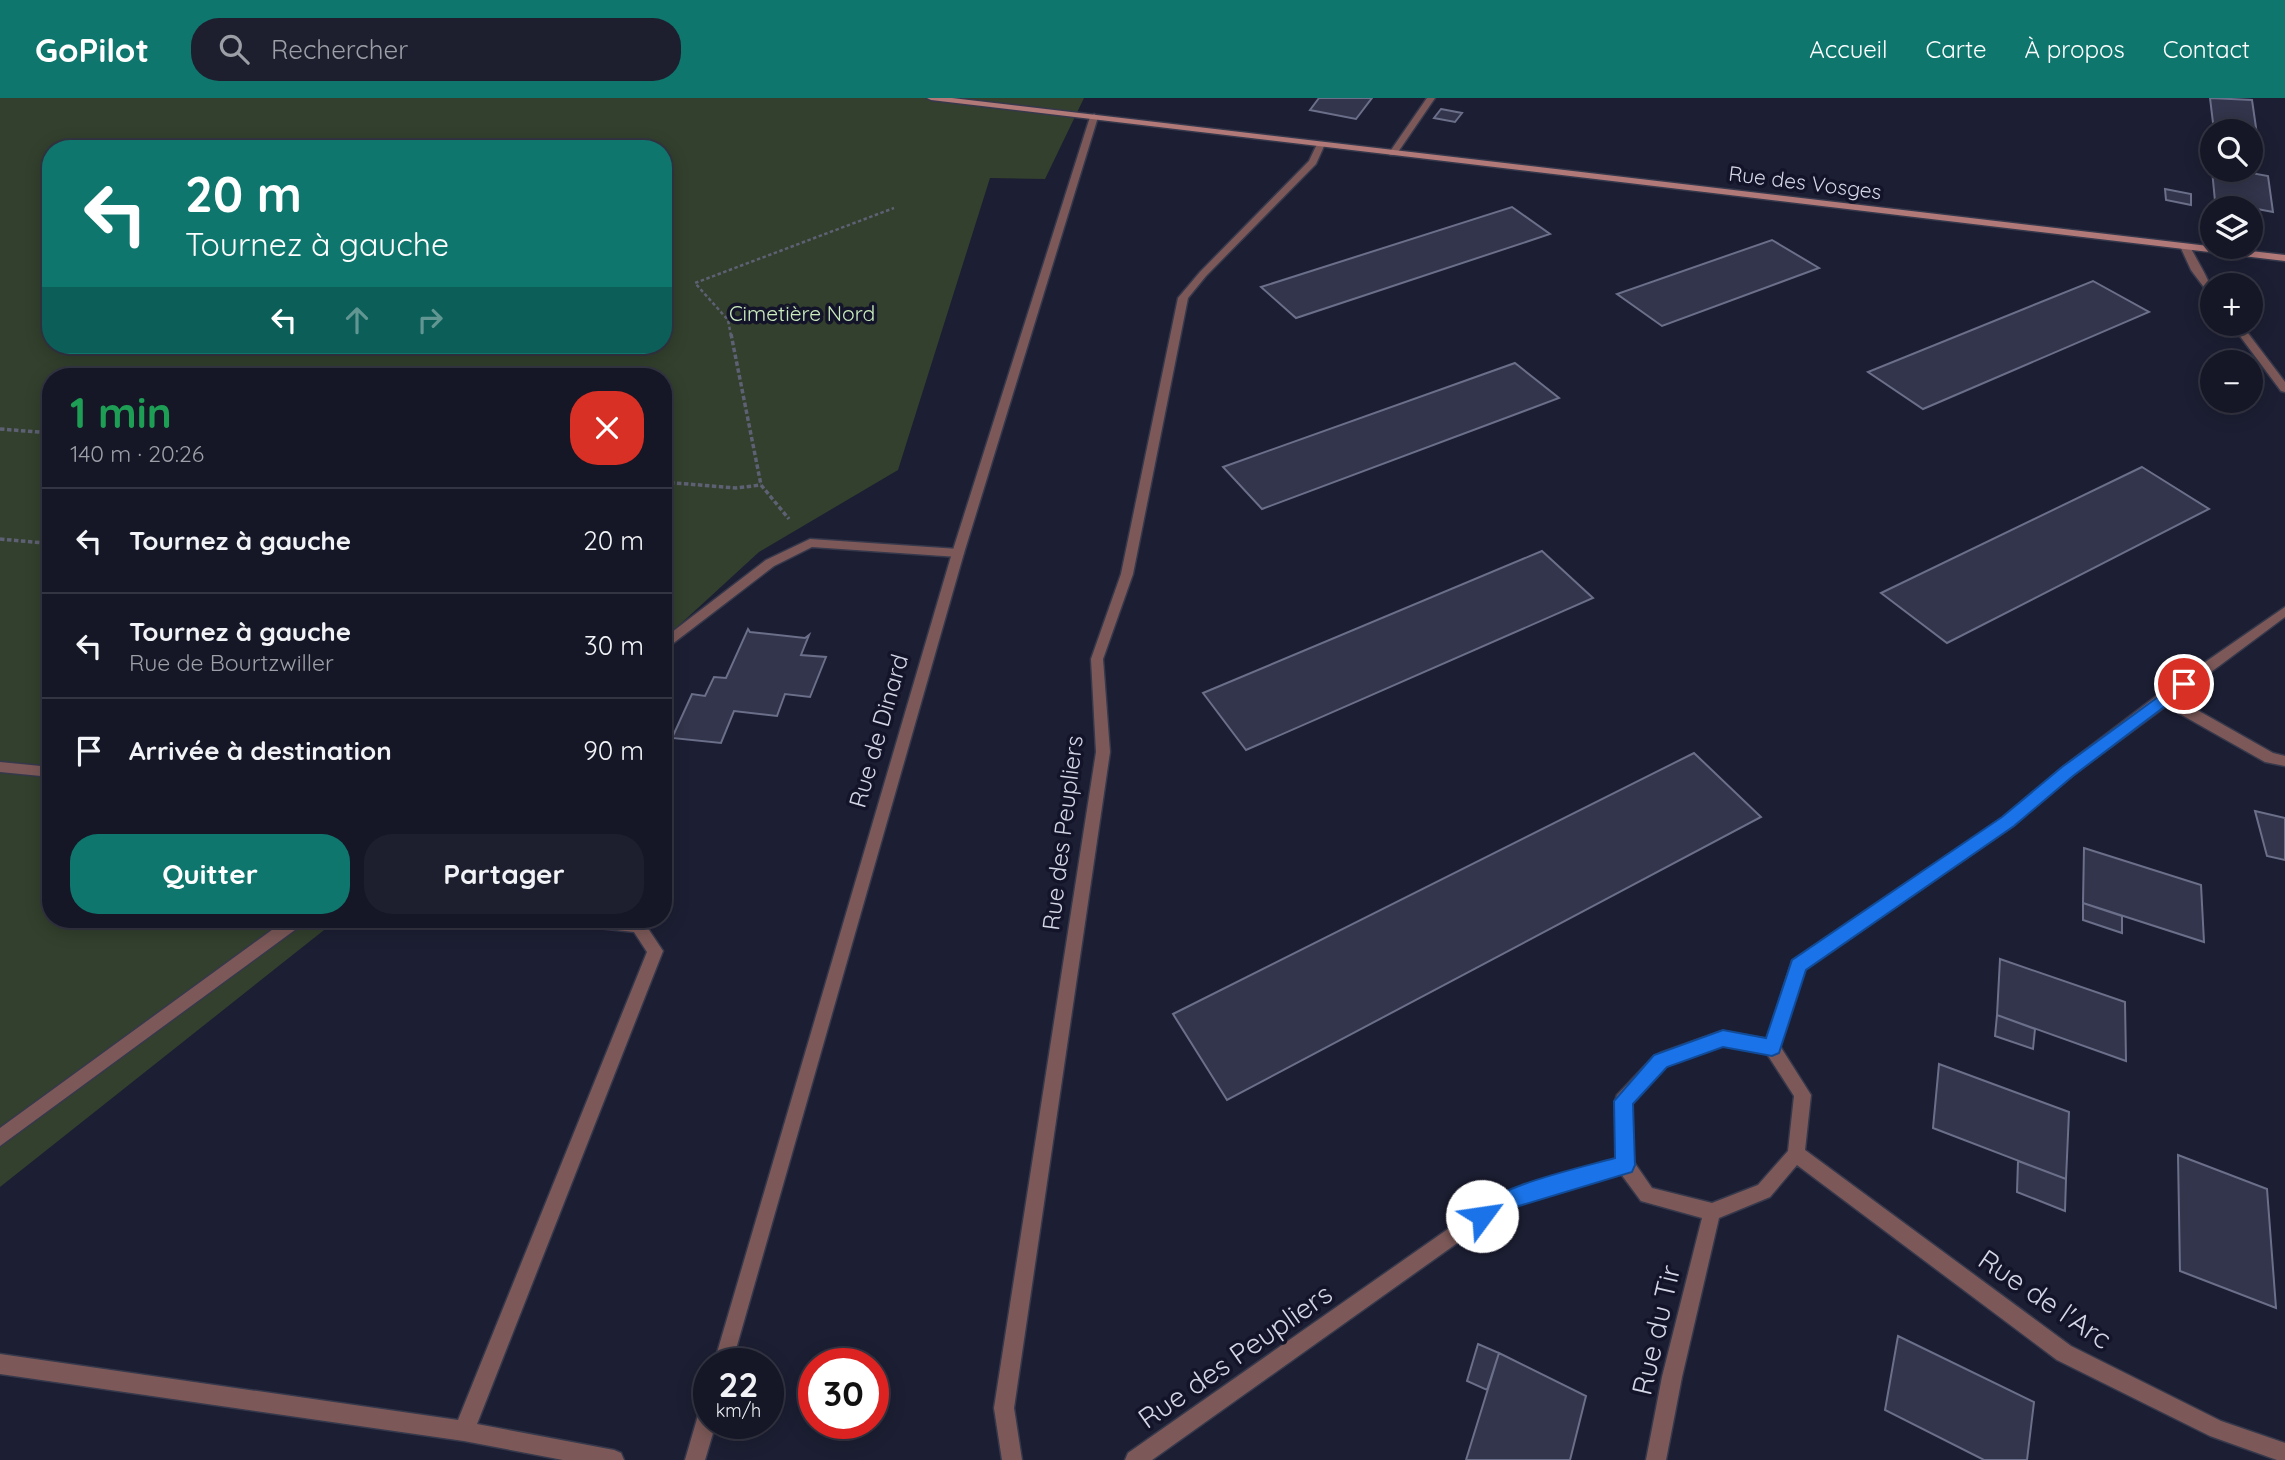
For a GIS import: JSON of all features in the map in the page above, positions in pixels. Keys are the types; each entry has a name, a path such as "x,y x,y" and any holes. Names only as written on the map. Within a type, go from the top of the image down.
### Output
{"main road":[{"name":"Rue des Vosges","path":"931,98 2285,258"}],"street":[{"path":"1392,153 1431,98"},
{"name":"Rue de Dinard","path":"727,1348 958,553 1094,117"},
{"name":"Rue des Peupliers","path":"1012,1460 1004,1408 1103,752 1097,659 1127,574 1184,298 1203,274 1313,162 1321,144"},
{"path":"2185,246 2200,276"},
{"path":"2245,336 2285,389"},
{"path":"672,639 770,563 810,543 958,553"},
{"path":"1772,1047 1798,966 2008,822 2068,771 2285,611"},
{"path":"2164,698 2270,758 2285,761"},
{"path":"0,767 42,771"},
{"path":"0,1138 286,928"},
{"path":"464,1431 655,950 639,928"},
{"path":"1723,1038 1772,1047 1803,1095 1796,1154 1764,1191 1712,1212 1647,1195 1625,1165 1623,1101 1660,1061 1723,1038"},
{"name":"Rue de l'Arc","path":"1796,1154 2064,1353 2217,1429 2285,1453"},
{"name":"Rue des Peupliers","path":"1135,1460 1504,1200 1625,1165"},
{"name":"Rue du Tir","path":"1656,1460 1672,1377 1712,1212"},
{"path":"0,1364 464,1431 614,1460"},
{"path":"695,1460 701,1439"}],"path":[{"path":"810,543 761,485 728,320 695,283 894,208"},
{"path":"0,429 42,432"},
{"path":"672,483 736,488 761,485"},
{"path":"0,539 42,543"}],"green space":[{"name":"Cimetière Nord","path":"0,98 1084,98 1045,179 990,178 898,470 759,552 672,632 672,368 42,368 42,928 327,928 0,1187"}],"building":[{"path":"1319,98 1372,98 1356,119 1310,110"},
{"path":"2210,98 2252,100 2255,119 2213,119"},
{"path":"1441,109 1462,113 1455,122 1434,118"},
{"path":"2263,175 2268,176 2273,212 2263,210 2263,196 2215,196 2213,182 2263,182"},
{"path":"2165,189 2191,194 2191,205 2166,200"},
{"path":"1512,207 1550,234 1296,318 1261,287"},
{"path":"1772,240 1819,268 1662,326 1617,294"},
{"path":"2093,281 2149,312 1923,409 1868,372"},
{"path":"1515,363 1559,398 1262,509 1223,467"},
{"path":"2142,467 2209,509 1947,643 1881,593"},
{"path":"1542,551 1593,598 1246,750 1203,693"},
{"path":"748,629 750,632 805,638 809,635 801,655 826,657 810,697 785,694 777,716 734,711 721,743 672,738 692,694 705,696 714,677 726,678"},
{"path":"1694,753 1761,817 1227,1100 1173,1014"},
{"path":"2255,811 2285,818 2285,860 2267,856"},
{"path":"2084,848 2201,885 2204,942 2083,903"},
{"path":"2083,903 2122,916 2122,933 2083,920"},
{"path":"2000,959 2125,1002 2126,1061 1997,1015"},
{"path":"1997,1015 2035,1029 2033,1049 1995,1036"},
{"path":"1939,1064 2069,1112 2066,1179 1933,1128"},
{"path":"2178,1155 2267,1189 2276,1308 2180,1271"},
{"path":"2018,1161 2066,1179 2065,1211 2017,1192"},
{"path":"1898,1336 2034,1402 2027,1460 1984,1460 1885,1410"},
{"path":"1478,1344 1499,1353 1487,1390 1467,1381"},
{"path":"1499,1353 1586,1396 1570,1460 1466,1460"}],"route":[{"path":"1482,1216 1504,1200 1625,1165 1623,1101 1660,1061 1723,1038 1772,1047 1798,966 2008,822 2068,771 2184,684"}]}
